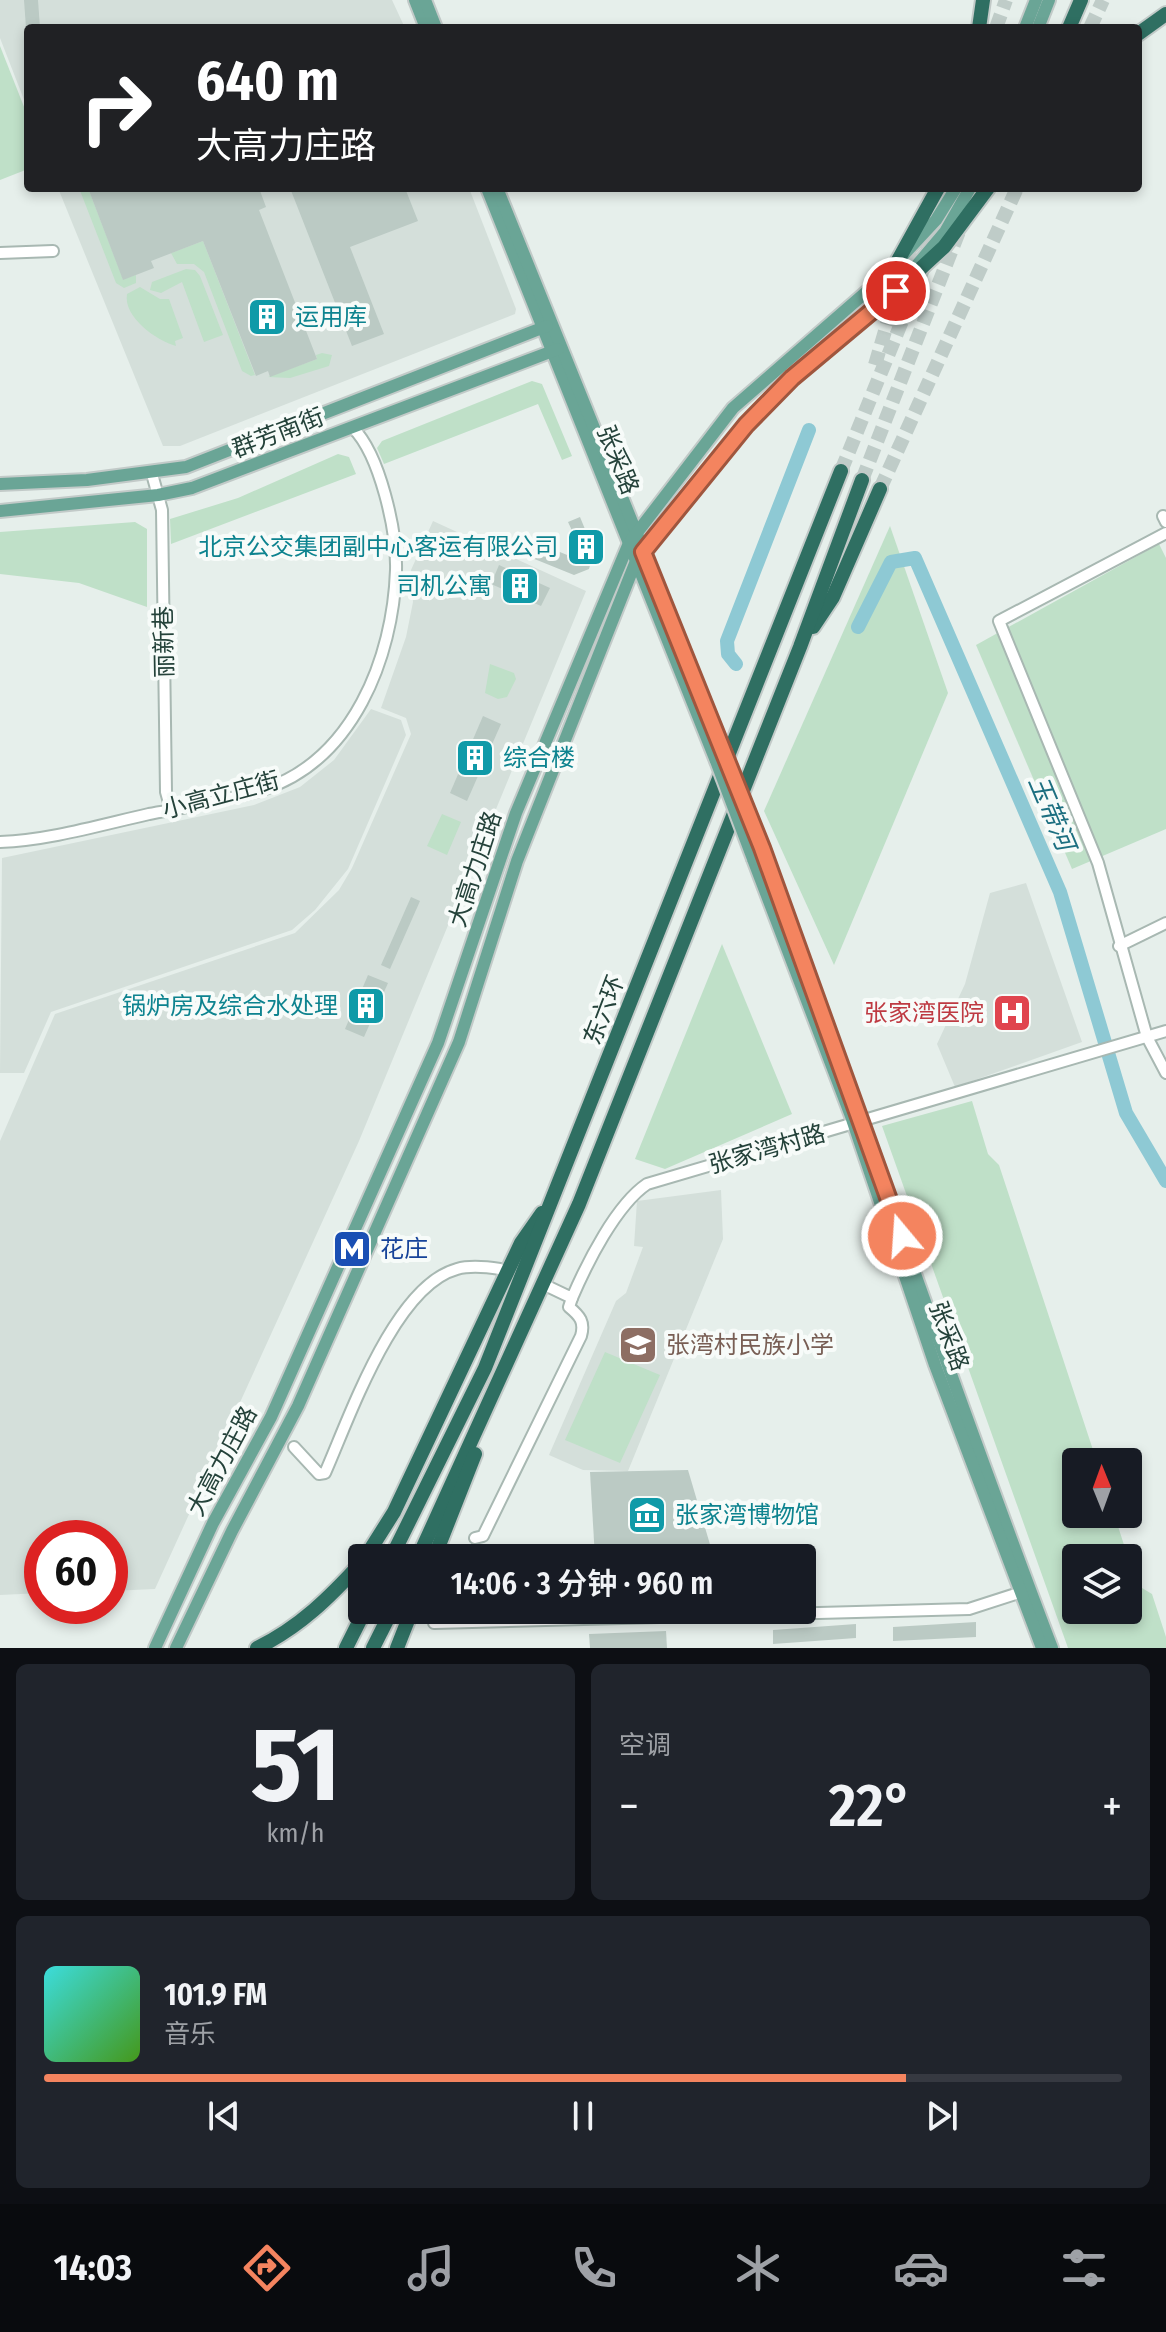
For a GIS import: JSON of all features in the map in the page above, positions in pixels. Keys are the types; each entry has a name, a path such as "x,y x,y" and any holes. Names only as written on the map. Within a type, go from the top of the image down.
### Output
{"highway":[{"path":"980,24 983,0"},
{"path":"1071,24 1081,0"},
{"path":"1142,31 1166,14"},
{"path":"896,264 936,192"},
{"path":"896,291 944,247 985,192"},
{"name":"东六环","path":"398,1544 485,1368 841,471"},
{"name":"东六环","path":"424,1544 585,1190 800,647 862,480"},
{"path":"800,647 833,597 880,489"},
{"path":"373,1544 394,1512 521,1243 556,1193"},
{"path":"440,1544 536,1303"},
{"path":"257,1648 279,1637 321,1607 348,1577"},
{"path":"346,1648 358,1624"},
{"path":"373,1648 385,1624"},
{"path":"397,1648 406,1624"}],"main road":[{"path":"415,0 424,24"},
{"path":"425,0 434,24"},
{"path":"1027,24 1036,0"},
{"path":"1040,24 1049,0"},
{"name":"张采路","path":"489,192 546,326"},
{"name":"张采路","path":"498,192 555,350 723,747 762,848 859,1123 935,1365 1025,1590 1052,1648"},
{"name":"大高力庄路","path":"155,1648 213,1523 271,1417 438,1043 516,813 602,602 632,538 733,408 896,264 936,220 954,192"},
{"name":"大高力庄路","path":"176,1648 232,1531 298,1406 435,1098 478,991 517,861 640,557 746,425 792,378 896,291 945,232 968,192"},
{"name":"群芳南街","path":"0,484 152,474 186,467 546,326"},
{"name":"群芳南街","path":"0,511 158,495 192,488 555,350"},
{"name":"张采路","path":"640,557 753,859 859,1123"},
{"path":"602,602 611,597 619,607"},
{"name":"张采路","path":"1025,1590 1042,1648"}],"street":[{"path":"0,253 53,251"},
{"name":"小高立庄街","path":"0,842 262,790 316,761 335,742 352,720 371,682 391,625 396,560 386,499 363,438 353,428"},
{"name":"丽新巷","path":"152,474 162,516 166,792 171,810"},
{"path":"1166,533 999,621 1098,863 1147,1037 1166,1073"},
{"path":"1119,946 1166,923"},
{"name":"张家湾村路","path":"572,1298 632,1194 647,1184 1166,1031"},
{"path":"294,1447 319,1474 325,1473 383,1344 407,1306 455,1269 500,1269"},
{"path":"475,1538 483,1536 584,1326 580,1316 569,1307 572,1298 549,1287"},
{"path":"816,1613 969,1609 1025,1590"}],"shaded area":[{"path":"0,0 392,0 403,24 24,24 24,100 0,38"},
{"path":"60,192 471,192 516,309 515,314 180,446 163,446"},
{"path":"433,521 586,591 359,1141 155,1589 128,1590 128,1520 24,1520 24,1594 0,1595 0,1141 55,1014 295,933 339,890 352,868 411,734 406,718 381,708 406,637 413,602 411,570"},
{"path":"371,709 401,720 406,735 348,869 315,910 292,930 51,1012 24,1073 0,1073 2,858 254,805 300,787 334,760"},
{"name":"张家湾医院","path":"1026,883 1082,1042 955,1087 937,1044 965,984 990,893"},
{"name":"张湾村民族小学","path":"721,1190 723,1239 628,1471 583,1470 549,1455 616,1301 626,1293 643,1247 634,1246 637,1201"}],"green space":[{"path":"0,46 24,107 24,171 0,180"},
{"path":"81,192 90,192 123,279 136,275 136,283 124,288 116,283"},
{"path":"203,241 255,375 242,371 204,272 194,264 177,264 171,253"},
{"path":"186,269 195,270 200,276 223,335 204,342 182,282 161,293 150,290 152,282"},
{"path":"140,287 160,299 169,299 183,338 175,341 176,346 143,327 130,311 127,294"},
{"path":"316,355 332,355 329,366 290,378 268,377 317,359"},
{"path":"532,381 542,384 572,456 562,460 538,404 384,464 377,448 382,441"},
{"path":"338,454 349,457 356,474 171,544 170,519 238,498"},
{"path":"135,522 147,529 147,607 79,583 0,574 0,532"},
{"path":"890,526 948,693 834,965 764,811"},
{"path":"1159,544 1166,558 1166,829 1072,869 976,645"},
{"path":"490,664 514,673 516,679 507,697 498,699 485,693"},
{"path":"442,814 461,822 447,855 427,846"},
{"path":"722,944 792,1114 665,1169 635,1159"},
{"path":"972,1101 988,1154 999,1165 1092,1448 1062,1448 1062,1528 1119,1528 1124,1544 1062,1544 1062,1624 1142,1624 1142,1588 1152,1594 1166,1637 1166,1648 1068,1648 882,1126"},
{"path":"605,1352 660,1375 620,1463 565,1440"}],"building":[{"path":"24,0 38,0 40,24 26,24"},
{"name":"运用库","path":"90,192 260,192 266,207 259,210 317,359 270,377 268,371 256,376 203,241 151,261 154,268 123,280"},
{"path":"292,192 407,192 418,221 350,247 384,334 352,346"},
{"name":"北京公交集团副中心客运有限公司","path":"580,517 594,551 589,569 574,575 532,558 538,543 572,557 582,552 568,522"},
{"name":"司机公寓","path":"499,565 550,588 541,606 491,584"},
{"name":"综合楼","path":"483,716 501,724 467,801 450,793"},
{"path":"411,897 420,901 390,969 381,965"},
{"name":"锅炉房及综合水处理","path":"368,975 388,983 364,1037 345,1029"},
{"name":"张家湾博物馆","path":"688,1470 710,1544 594,1544 590,1472"},
{"path":"976,1622 976,1637 893,1641 893,1627"},
{"path":"856,1624 856,1638 773,1644 773,1630"},
{"path":"666,1631 667,1648 590,1648 589,1634"}],"waterway":[{"name":"玉带河","path":"736,664 728,654 727,641 809,430"},
{"name":"玉带河","path":"858,627 891,562 915,558 1060,892 1126,1113 1166,1181"}],"tunnel":[{"path":"997,24 1006,0"},
{"path":"1092,24 1103,0"},
{"path":"862,480 974,192"},
{"path":"880,489 1015,192"},
{"path":"841,471 950,203"},
{"path":"875,365 918,237"}],"place":[{"name":"运用库","path":"267,317"},
{"name":"北京公交集团副中心客运有限公司","path":"586,547"},
{"name":"司机公寓","path":"520,586"},
{"name":"综合楼","path":"475,758"},
{"name":"锅炉房及综合水处理","path":"366,1006"},
{"name":"张家湾医院","path":"1012,1013"},
{"name":"花庄","path":"352,1249"},
{"name":"张湾村民族小学","path":"638,1345"},
{"name":"张家湾博物馆","path":"647,1515"}],"route":[{"path":"896,291 792,378 746,425 643,552 762,848 860,1112 902,1236"}]}
